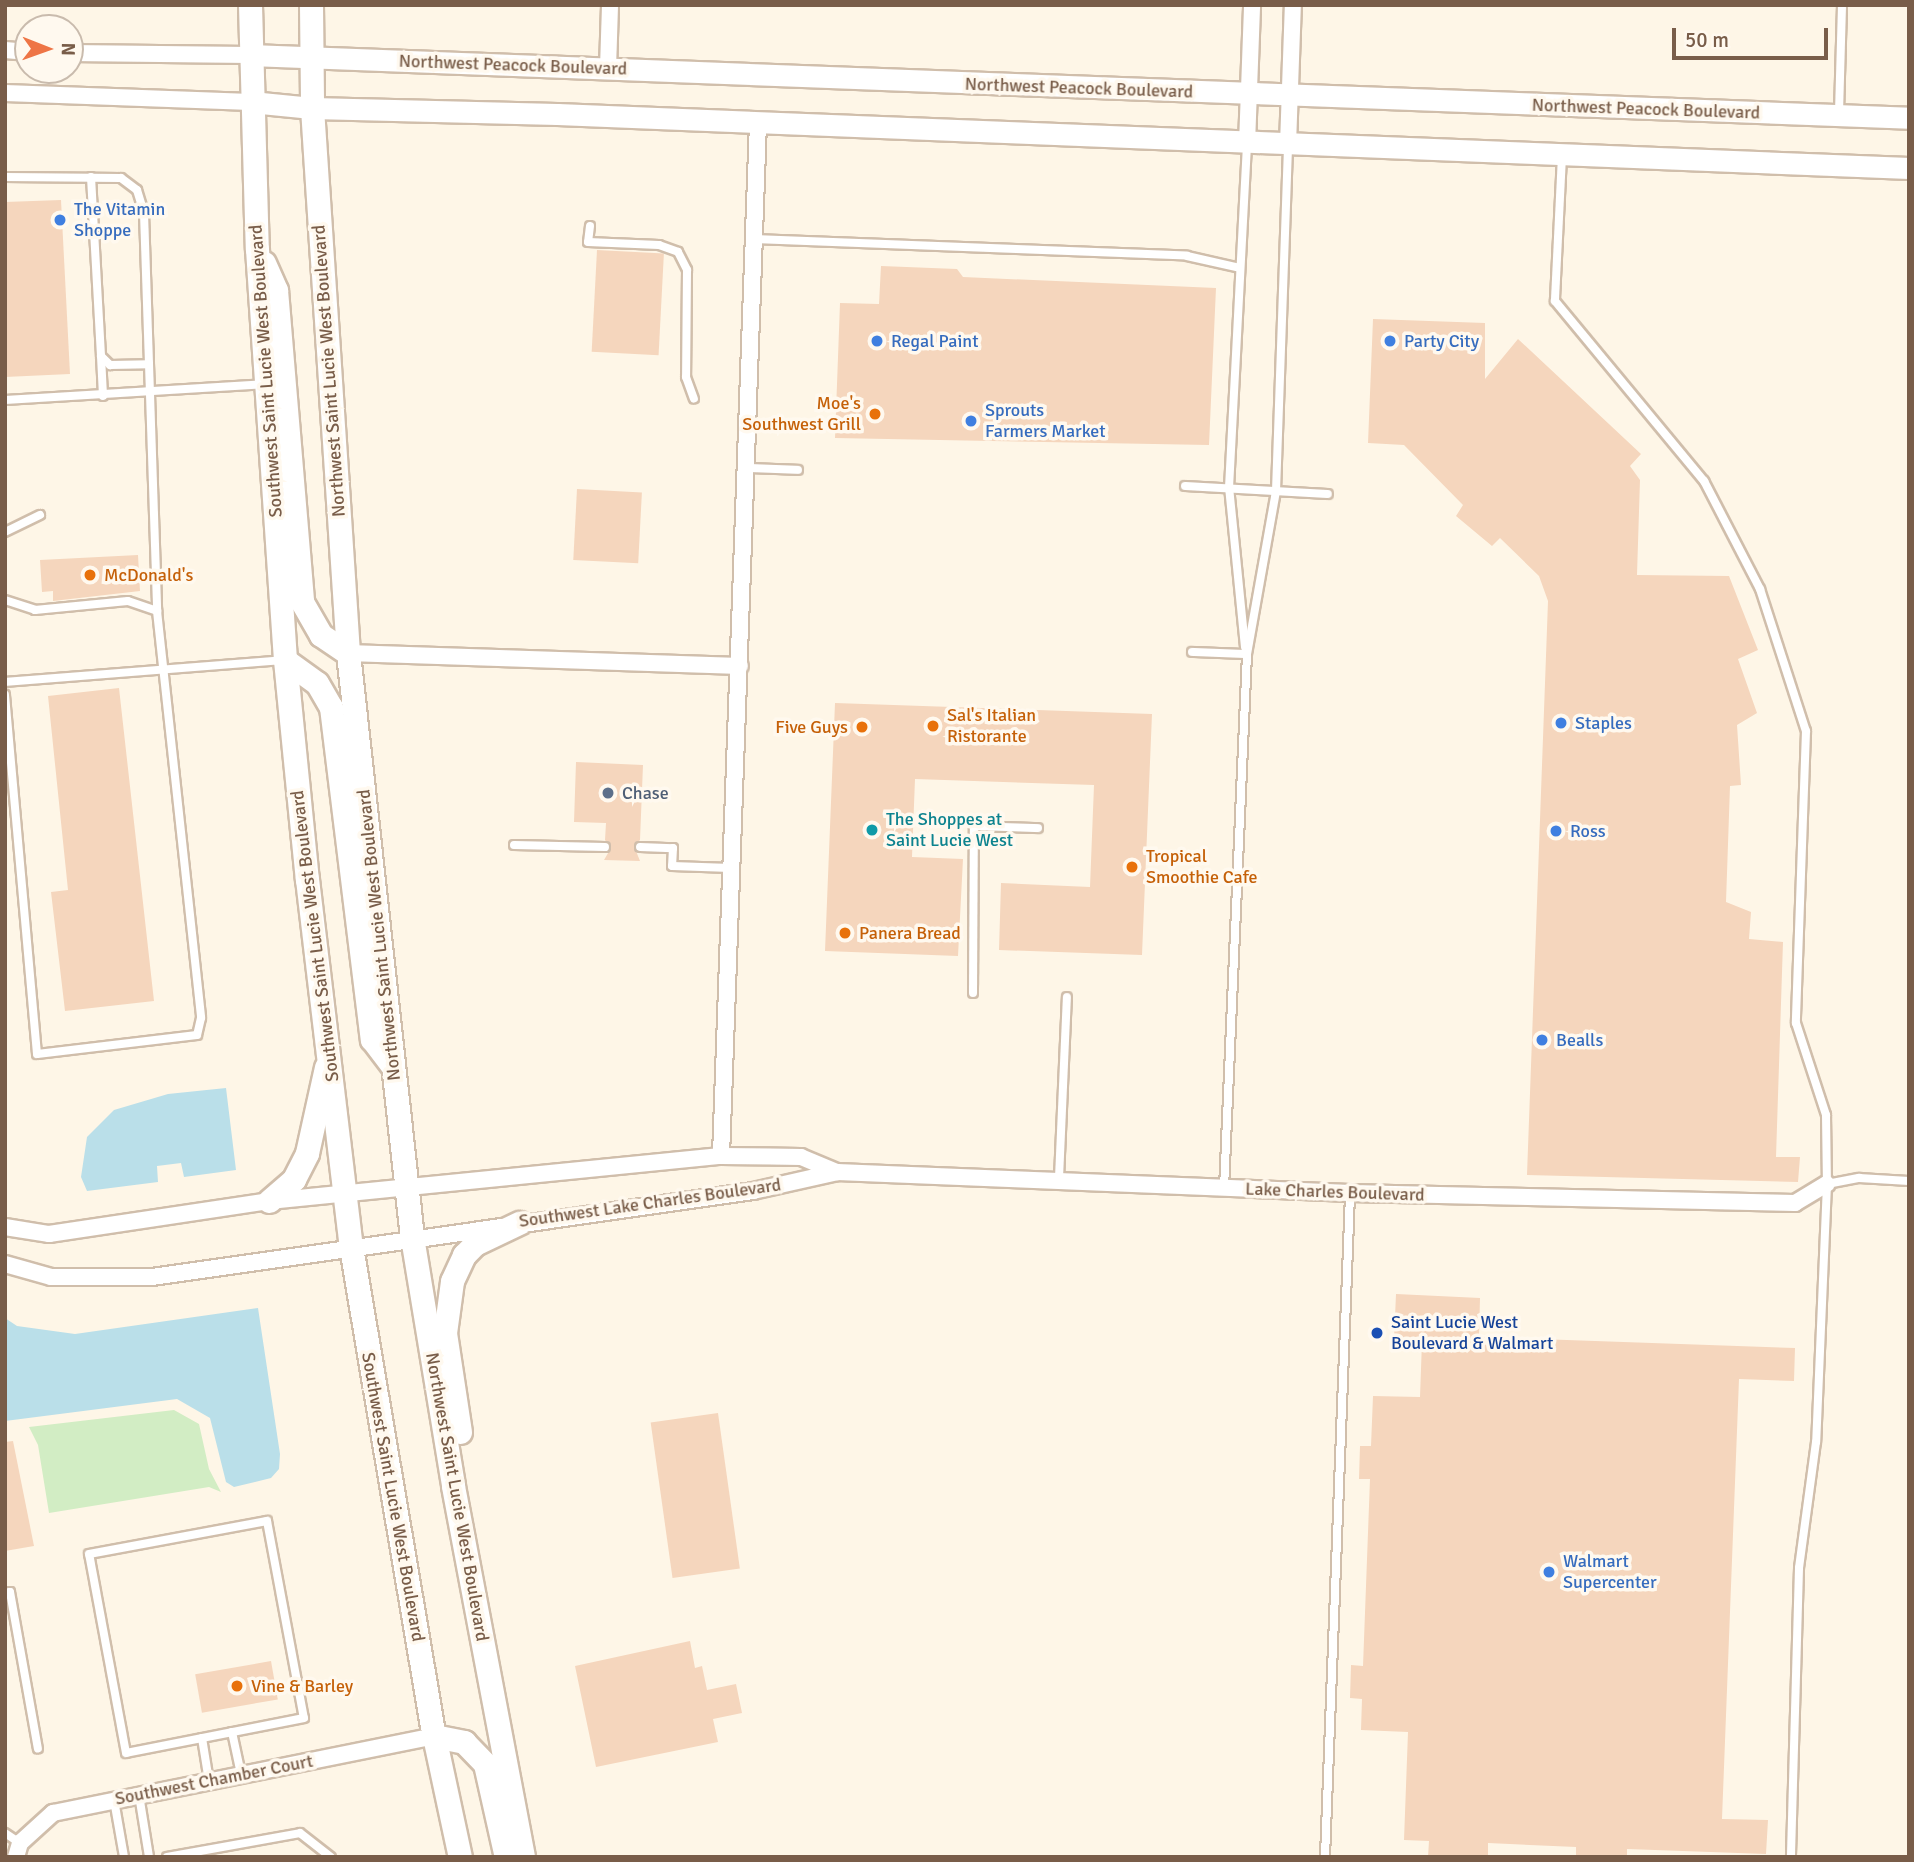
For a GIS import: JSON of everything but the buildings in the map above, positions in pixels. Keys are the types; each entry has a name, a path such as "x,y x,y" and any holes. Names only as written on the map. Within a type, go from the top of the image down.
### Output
{"main road":[{"name":"Southwest Saint Lucie West Boulevard","path":"250,5 257,249 285,660 344,1192 434,1736 460,1857"},
{"name":"Northwest Saint Lucie West Boulevard","path":"311,5 312,108 348,653 412,1237 460,1525 523,1857"},
{"path":"257,249 276,290 302,602 321,635 348,653"},
{"path":"285,660 317,683 331,707 372,1039 394,1068"},
{"path":"269,1201 295,1179 307,1153 329,1057"},
{"path":"460,1525 465,1463 445,1333 447,1302 464,1255 486,1237 519,1223"},
{"path":"434,1736 464,1742 485,1764 506,1857"}],"street":[{"path":"608,69 610,5"},
{"path":"1247,144 1252,5"},
{"path":"1288,145 1293,5"},
{"path":"84,53 250,55"},
{"name":"Northwest Peacock Boulevard","path":"250,55 1909,118"},
{"path":"5,93 251,102 312,108 1909,168"},
{"path":"721,1156 758,123"},
{"path":"348,653 740,666"},
{"name":"Southwest Lake Charles Boulevard","path":"5,1227 49,1234 344,1192 721,1156 801,1157 837,1172"},
{"name":"Lake Charles Boulevard","path":"837,1172 1059,1178 1350,1194 1795,1203 1827,1184"},
{"name":"Southwest Lake Charles Boulevard","path":"5,1264 51,1277 104,1280 152,1277 412,1237 753,1191 837,1172"},
{"name":"Southwest Chamber Court","path":"18,1850 53,1812 434,1736"}],"lane":[{"path":"1839,116 1842,5"},
{"path":"1247,144 1229,488 1238,608 1247,653"},
{"path":"1224,1189 1247,653 1276,491 1288,145"},
{"path":"1562,155 1555,301 1703,481 1760,589 1806,731 1796,1023 1826,1115 1827,1184 1816,1442 1798,1568 1791,1857"},
{"path":"5,177 121,178 137,191 144,213 157,611 201,1018 197,1035 37,1054 5,694"},
{"path":"91,177 103,396"},
{"path":"590,226 588,242 659,245 678,252 687,270 686,377 694,399"},
{"path":"754,239 1186,256 1240,268"},
{"path":"101,356 110,365 149,364"},
{"path":"5,400 150,394 267,384"},
{"path":"747,468 798,470"},
{"path":"1185,486 1328,494"},
{"path":"5,532 40,515"},
{"path":"5,600 35,610 128,601 157,611"},
{"path":"1192,652 1247,653"},
{"path":"5,681 161,667 285,660"},
{"path":"973,993 974,825 1038,828"},
{"path":"514,845 605,847"},
{"path":"640,847 673,848 672,866 731,868"},
{"path":"1059,1178 1067,997"},
{"path":"1827,1184 1859,1178 1909,1181"},
{"path":"1325,1857 1350,1194"},
{"path":"267,1521 304,1718 232,1732 126,1753 89,1554 267,1521"},
{"path":"5,1593 10,1592 38,1749"},
{"path":"232,1732 241,1774"},
{"path":"202,1738 209,1781"},
{"path":"139,1795 149,1857"},
{"path":"114,1800 124,1857"},
{"path":"5,1833 18,1850"},
{"path":"167,1857 300,1833 331,1857"}],"green space":[{"path":"174,1410 199,1424 209,1469 221,1492 209,1487 49,1513 38,1445 29,1427"}],"water":[{"path":"226,1088 236,1170 184,1177 181,1163 157,1166 158,1182 87,1191 81,1177 87,1137 114,1110 168,1094"},
{"path":"258,1308 280,1454 279,1469 271,1478 234,1487 226,1482 210,1418 177,1399 5,1421 5,1318 17,1326 75,1334"}],"place":[{"name":"The Vitamin Shoppe","path":"60,220"},
{"name":"Regal Paint","path":"877,341"},
{"name":"Party City","path":"1390,341"},
{"name":"Moe's Southwest Grill","path":"875,414"},
{"name":"Sprouts Farmers Market","path":"971,421"},
{"name":"McDonald's","path":"90,575"},
{"name":"Staples","path":"1561,723"},
{"name":"Sal's Italian Ristorante","path":"933,726"},
{"name":"Five Guys","path":"862,727"},
{"name":"Chase","path":"608,793"},
{"name":"The Shoppes at Saint Lucie West","path":"872,830"},
{"name":"Ross","path":"1556,831"},
{"name":"Tropical Smoothie Cafe","path":"1132,867"},
{"name":"Panera Bread","path":"845,933"},
{"name":"Bealls","path":"1542,1040"},
{"name":"Saint Lucie West Boulevard & Walmart","path":"1377,1333"},
{"name":"Walmart Supercenter","path":"1549,1572"},
{"name":"Vine & Barley","path":"237,1686"}]}
